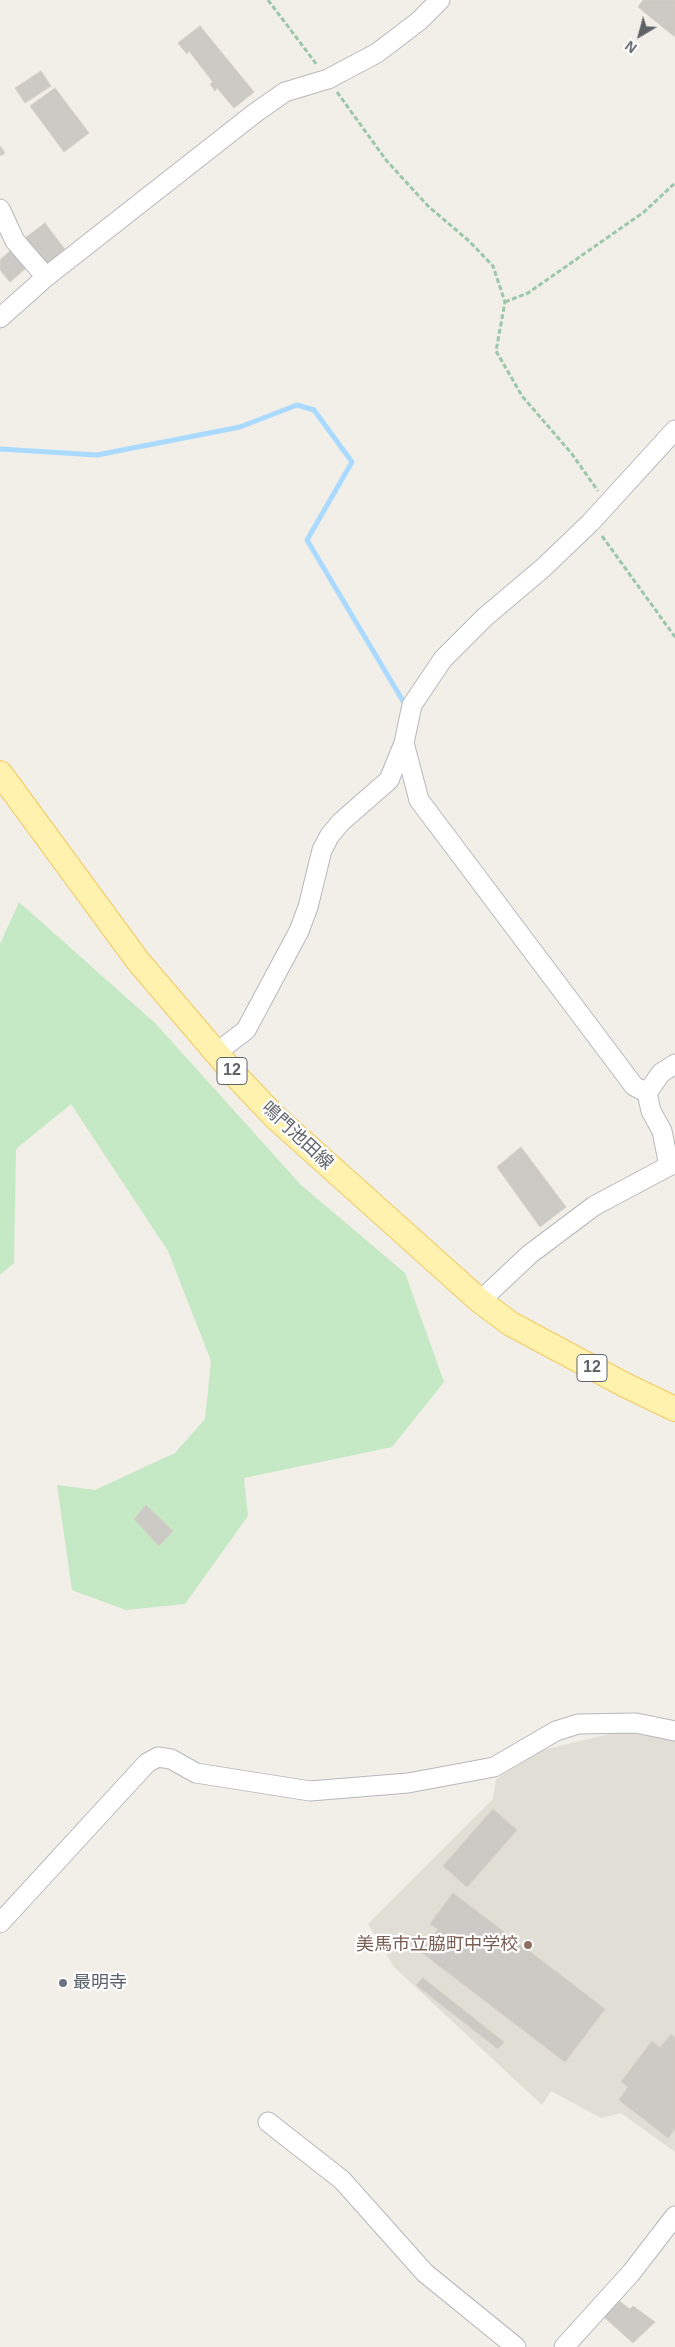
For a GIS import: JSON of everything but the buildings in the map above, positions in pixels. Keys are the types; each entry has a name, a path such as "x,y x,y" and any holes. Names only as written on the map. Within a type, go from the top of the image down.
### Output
{"main road":[{"name":"鳴門池田線","path":"0,773 138,961 216,1053 275,1117 480,1301 511,1324 556,1350 675,1408"}],"street":[{"path":"0,318 46,277 255,113 285,92 328,79 377,53 419,22 440,0"},
{"path":"0,209 14,241 46,277"},
{"path":"216,1053 246,1030 299,931 308,907 322,850 330,835 341,822 389,780 404,743 412,705 443,659 485,618 543,568 591,522 675,430"},
{"path":"404,743 419,800 634,1086 647,1093"},
{"path":"480,1301 530,1254 594,1206 672,1167 662,1131 651,1111 647,1093 661,1073 675,1064"},
{"path":"0,1923 147,1763 158,1757 171,1759 196,1773 310,1790 408,1783 494,1767 556,1731 578,1724 636,1723 675,1731"},
{"path":"268,2122 342,2180 426,2273 516,2347"},
{"path":"564,2347 631,2273 675,2216"}],"path":[{"path":"268,0 386,160 428,206 470,242 494,266 505,302 496,351 522,396 572,454 607,504"},
{"path":"505,302 528,293 636,218 675,183"},
{"path":"591,522 675,636"}],"shaded area":[{"name":"美馬市立脇町中学校","path":"622,1731 675,1739 675,2152 621,2113 601,2118 551,2091 542,2105 394,1967 368,1924 493,1799 496,1779 543,1750"}],"green space":[{"path":"19,902 156,1024 301,1185 405,1273 444,1382 392,1447 244,1478 248,1516 185,1604 126,1610 72,1590 57,1485 95,1490 175,1453 205,1419 211,1361 168,1251 71,1104 16,1149 14,1263 0,1275 0,944"}],"waterway":[{"path":"0,449 97,455 240,427 297,405 314,410 352,462 307,540 403,701"}],"place":[{"name":"美馬市立脇町中学校","path":"528,1945"},
{"name":"最明寺","path":"63,1983"}]}
